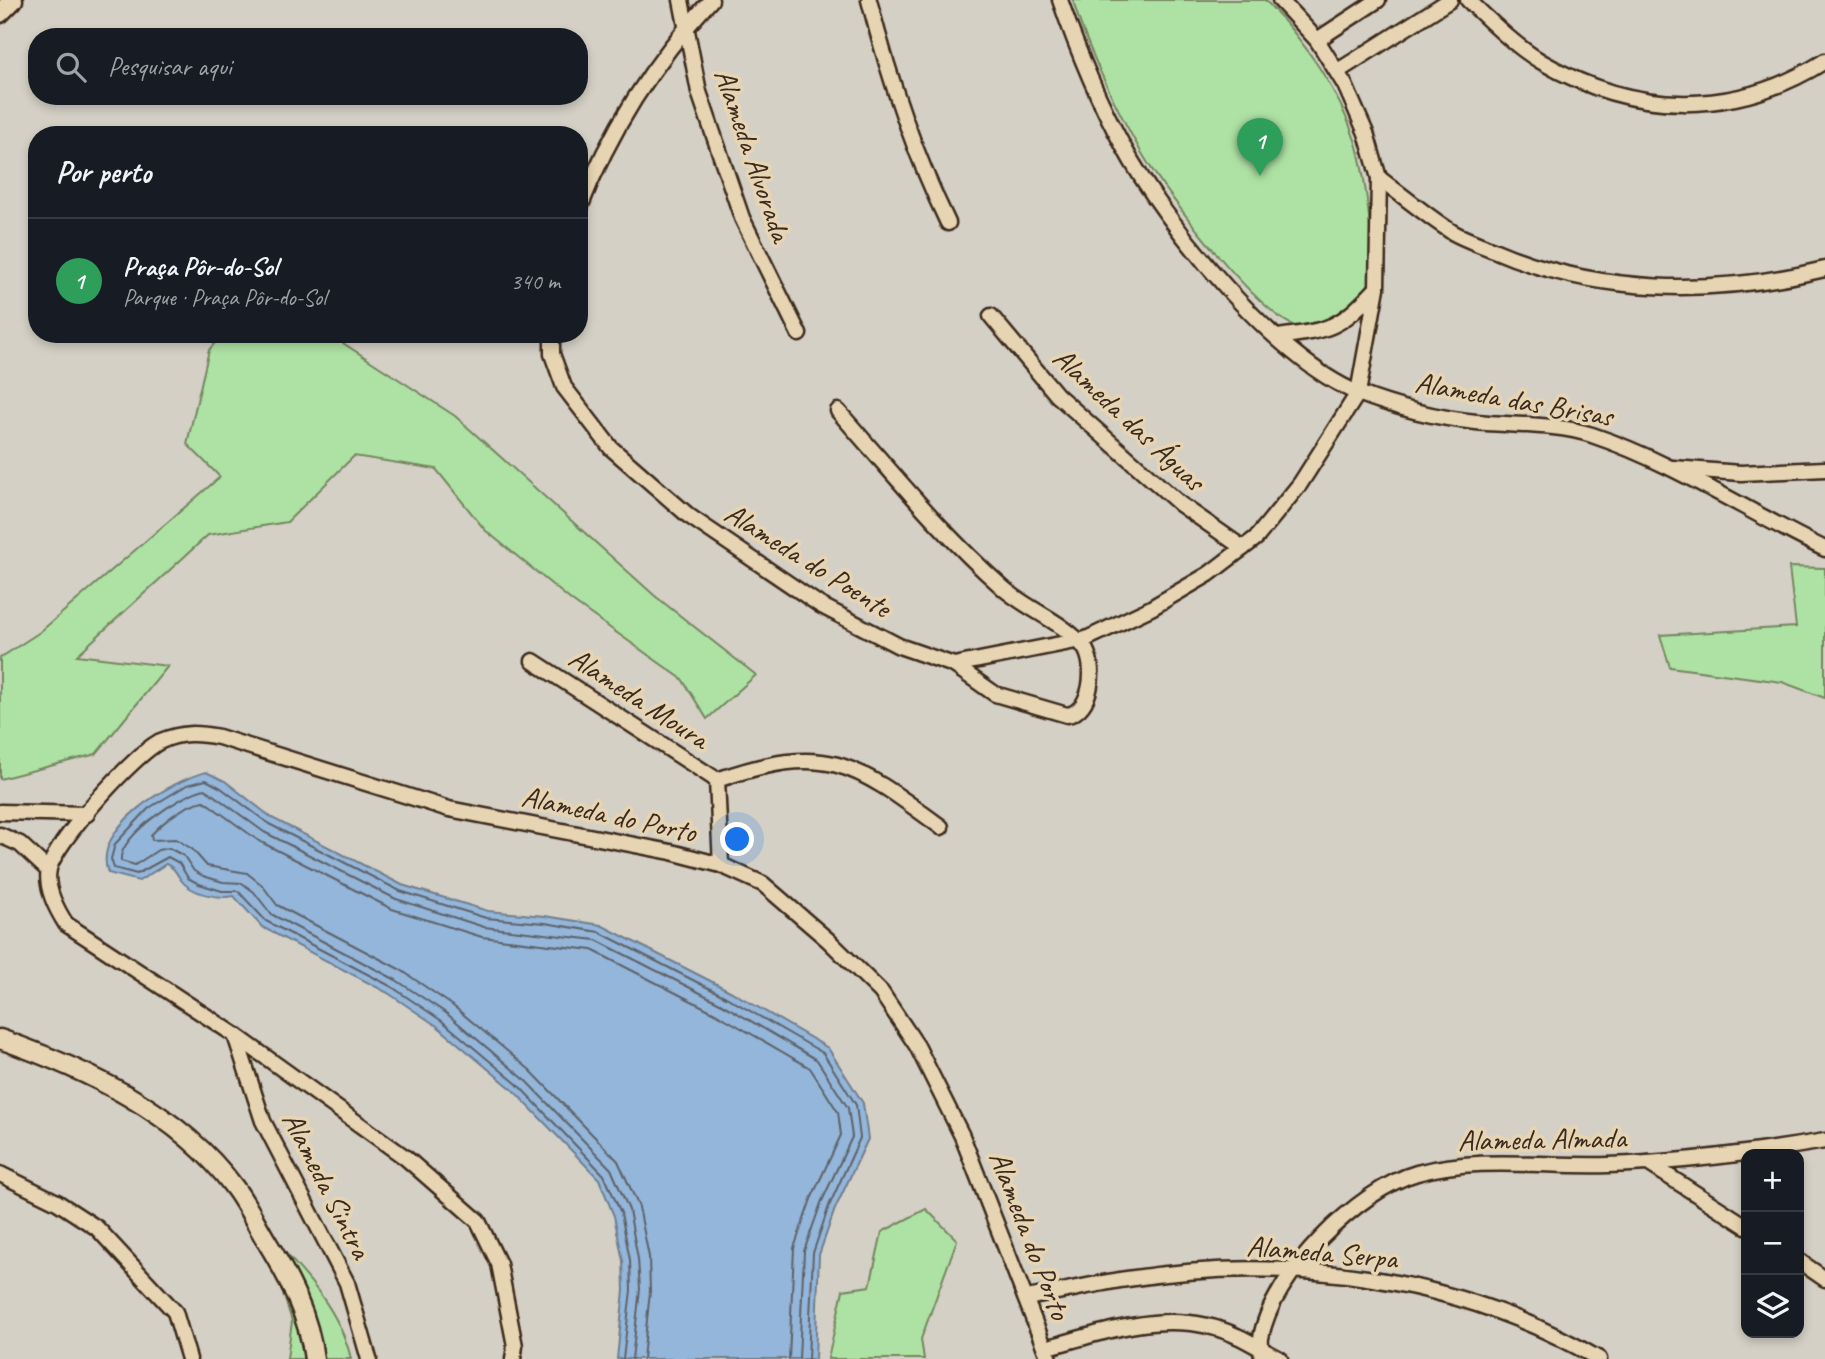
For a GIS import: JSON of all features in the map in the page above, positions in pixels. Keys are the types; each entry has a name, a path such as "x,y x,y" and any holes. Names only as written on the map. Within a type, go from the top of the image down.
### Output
{"street":[{"path":"0,13 13,0"},
{"name":"Alameda Alvorada","path":"681,0 699,92 741,218 799,334"},
{"path":"588,191 624,116 686,27 711,0"},
{"path":"869,0 890,80 921,168 948,223"},
{"name":"Alameda do Poente","path":"552,343 552,354 564,387 579,411 611,448 689,516 820,605 899,646 954,665 1086,639 1151,608 1209,574 1256,538 1300,484 1358,393 1377,288 1379,178 1366,134 1338,71 1317,40 1280,0"},
{"path":"1317,40 1378,0"},
{"path":"1338,71 1450,0"},
{"path":"1468,0 1541,62 1601,88 1664,105 1728,101 1793,81 1825,61"},
{"name":"Alameda das Brisas","path":"1064,5 1123,146 1158,201 1239,300 1277,337 1334,380 1358,393 1474,422 1547,427 1588,434 1632,449 1668,468 1741,473 1825,469"},
{"path":"1379,178 1454,233 1518,261 1562,275 1657,288 1716,287 1774,282 1825,269"},
{"path":"1277,337 1318,332 1335,326 1354,313 1377,288"},
{"name":"Alameda das Águas","path":"991,316 1057,395 1180,504 1243,548"},
{"path":"838,411 959,546 1004,589 1076,640 1088,655 1091,673 1085,703 1072,714 1062,714 995,694 954,665"},
{"path":"1668,468 1825,549"},
{"name":"Alameda Moura","path":"533,661 718,779"},
{"name":"Alameda do Porto","path":"48,870 60,845 134,760 159,742 189,732 219,737 449,809 671,852 721,865 763,884 828,940 881,992 917,1046 962,1136 1047,1353"},
{"path":"721,865 718,779 760,765 800,758 827,762 863,773 941,827"},
{"path":"0,812 87,814"},
{"path":"0,835 20,844 48,870 55,907 66,925 235,1035 406,1158 478,1221 499,1264 515,1346 513,1359"},
{"name":"Alameda Sintra","path":"235,1035 263,1121 347,1283 369,1359"},
{"path":"0,1039 67,1063 129,1095 190,1141 234,1186 291,1281 314,1359"},
{"name":"Alameda Almada","path":"1262,1355 1261,1338 1274,1302 1308,1251 1346,1216 1390,1183 1416,1173 1450,1165 1647,1163 1737,1156 1825,1141"},
{"path":"1647,1163 1741,1223"},
{"path":"0,1174 57,1202 97,1228 175,1312 189,1359"},
{"path":"1804,1264 1825,1279"},
{"name":"Alameda Serpa","path":"1027,1298 1128,1279 1221,1271 1296,1270 1374,1278 1441,1292 1519,1317 1599,1359"},
{"path":"1047,1353 1143,1321 1202,1324 1236,1335 1262,1355 1280,1359"}],"green space":[{"path":"1073,0 1265,0 1279,15 1306,48 1330,85 1356,143 1370,223 1371,269 1363,300 1356,308 1339,318 1303,328 1286,321 1265,305 1218,256 1146,160 1105,81"},
{"path":"215,343 343,343 455,416 655,596 756,675 707,719 682,679 572,601 485,530 436,469 354,456 287,522 208,535 77,655 168,666 96,754 0,779 0,658 40,632 220,477 187,444 209,350"},
{"path":"1789,567 1825,568 1825,698 1782,682 1670,667 1660,635 1796,627"},
{"path":"926,1209 957,1240 921,1339 924,1359 828,1359 843,1290 870,1286 882,1232"},
{"path":"261,1226 302,1271 327,1304 345,1339 351,1359 287,1359 292,1321"}],"water":[{"path":"206,772 225,781 272,818 402,885 488,911 601,925 730,991 828,1048 863,1103 868,1139 835,1209 819,1255 815,1359 617,1359 624,1290 623,1261 614,1216 599,1179 512,1089 437,1026 388,993 262,927 234,896 213,896 191,889 166,864 139,881 108,873 106,856 111,840 122,824 154,796 190,777"}],"place":[{"name":"Praça Pôr-do-Sol","path":"1260,176"}]}
